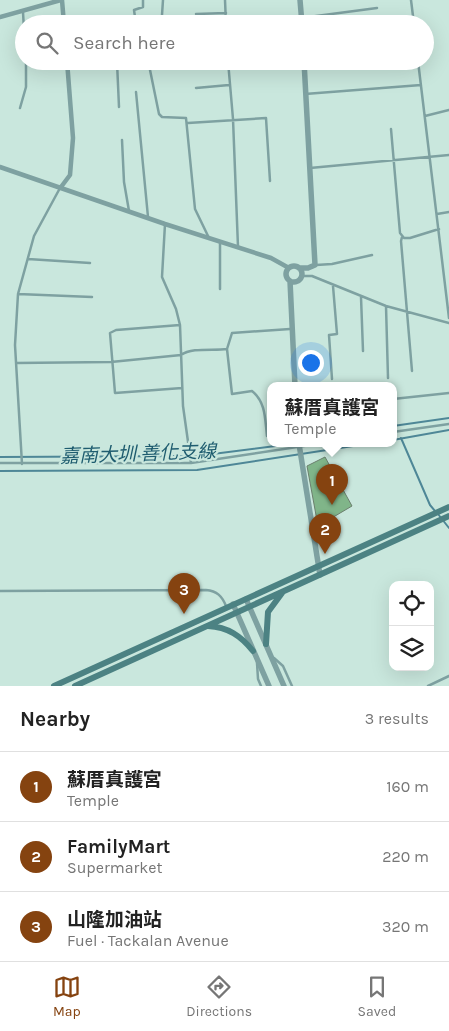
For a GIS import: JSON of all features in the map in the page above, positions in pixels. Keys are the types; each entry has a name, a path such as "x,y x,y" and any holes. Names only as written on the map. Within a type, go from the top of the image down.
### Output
{"main road":[{"path":"54,686 446,509"},
{"path":"75,686 284,590 448,518"},
{"path":"266,644 268,612 284,590"},
{"path":"207,626 231,632 244,640 253,650"}],"street":[{"path":"0,17 62,0 63,15"},
{"path":"300,0 301,15"},
{"path":"61,187 70,175 73,138 68,70"},
{"path":"0,167 164,224 271,258 289,268 294,266 308,268 315,265 304,70"},
{"path":"289,268 286,275 290,281 290,329 295,382"},
{"path":"290,281 297,282 302,276 299,268"},
{"path":"299,447 320,575"},
{"path":"246,599 284,686"},
{"path":"233,604 270,686"}],"lane":[{"path":"135,15 134,10 143,7 143,0"},
{"path":"162,15 163,0"},
{"path":"196,14 226,13 225,0"},
{"path":"411,0 413,15"},
{"path":"337,15 377,8"},
{"path":"23,10 23,15"},
{"path":"20,108 26,87 26,70"},
{"path":"117,70 119,107"},
{"path":"150,70 159,114 162,117 186,118 188,123 195,209 210,239"},
{"path":"228,70 233,120 238,247"},
{"path":"419,70 449,318"},
{"path":"196,88 229,85"},
{"path":"305,94 421,85"},
{"path":"136,92 148,218"},
{"path":"425,116 449,110"},
{"path":"188,123 266,118 270,181"},
{"path":"391,129 398,228 402,237 409,312 412,370"},
{"path":"122,140 124,182 129,212"},
{"path":"309,168 393,162 449,155"},
{"path":"22,464 16,363 18,294 34,236 61,187"},
{"path":"437,214 449,212"},
{"path":"164,224 162,277 176,309 180,325 182,388 191,463"},
{"path":"402,237 410,238 439,229"},
{"path":"220,242 220,289"},
{"path":"315,265 332,264 372,255"},
{"path":"28,259 90,263"},
{"path":"302,276 312,276 386,306 449,324"},
{"path":"332,379 329,335 337,334 333,286"},
{"path":"18,294 92,297"},
{"path":"361,297 363,351"},
{"path":"386,306 388,378"},
{"path":"180,325 116,330 110,333 115,393 182,388"},
{"path":"267,436 263,403 255,392 232,394 227,349 232,334 290,329"},
{"path":"16,363 111,362 181,355 186,351 227,349"},
{"path":"397,399 449,393"},
{"path":"397,431 449,424"},
{"path":"0,463 191,463 299,447"},
{"path":"446,509 448,518"},
{"path":"0,591 213,590 223,598 226,607"},
{"path":"271,655 283,666 292,686"},
{"path":"257,660 258,679 261,686"},
{"path":"428,686 449,676"}],"building":[{"path":"325,457 352,506 330,519 332,523 318,526 307,466"}],"waterway":[{"path":"397,425 449,418"},
{"name":"嘉南大圳 善化支線","path":"397,439 449,430"},
{"path":"401,438 430,505 435,511"},
{"path":"0,457 197,456 268,447"},
{"name":"嘉南大圳 善化支線","path":"0,471 197,470 346,447"},
{"path":"438,514 449,528"}],"place":[{"name":"蘇厝真護宮","path":"332,505"},
{"name":"FamilyMart","path":"325,554"},
{"name":"山隆加油站","path":"184,614"}]}
